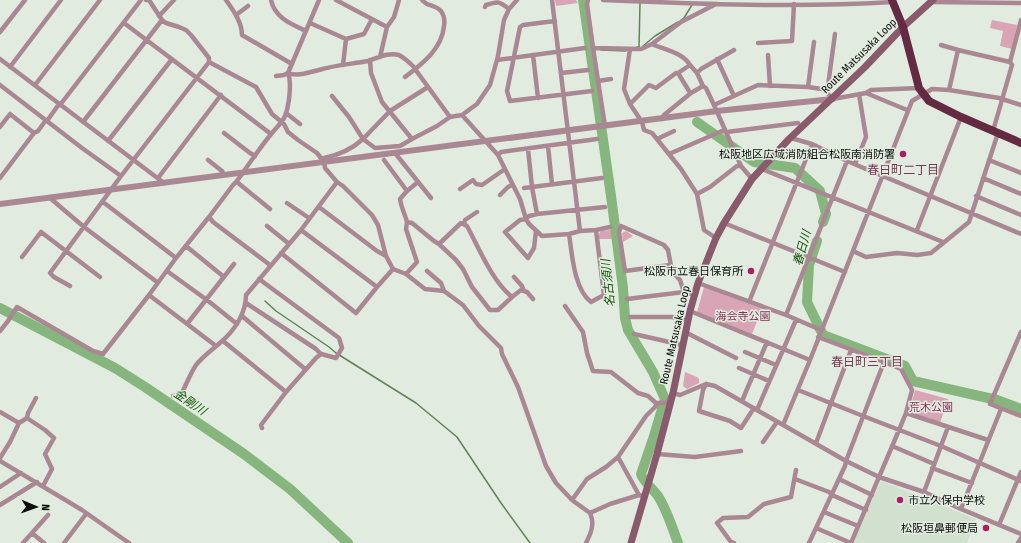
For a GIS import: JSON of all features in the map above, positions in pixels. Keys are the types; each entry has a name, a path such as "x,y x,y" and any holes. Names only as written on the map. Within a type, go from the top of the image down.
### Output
{"highway":[{"path":"893,1 903,27 921,90 929,101 961,117 1021,143"}],"main road":[{"name":"Route Matsusaka Loop","path":"631,543 643,495 652,473 673,393 685,332 698,283 716,238 724,223 752,179 791,138 833,99 903,27 932,1"}],"street":[{"path":"0,32 25,0"},
{"path":"10,66 61,0"},
{"path":"35,85 100,0"},
{"path":"0,178 34,133 38,131 60,105 141,0"},
{"path":"70,286 50,273 121,176 209,62 209,58 191,35 179,27 166,23 149,0 146,0"},
{"path":"83,122 147,40 174,0"},
{"path":"226,0 236,15 242,30 242,35 292,64"},
{"path":"271,0 272,6 279,16 286,22 306,31"},
{"path":"0,331 16,307 93,352 103,354 281,123 286,113 288,101 290,77 288,73 319,0"},
{"path":"336,0 387,27"},
{"path":"380,56 387,27 394,17 400,0"},
{"path":"405,77 426,60 435,50 444,31 442,12 439,8 429,5 422,0"},
{"path":"332,96 349,117 363,139 375,148 400,146 437,126 450,117 462,115 477,104 490,84 497,60 504,20 509,9 517,0"},
{"path":"552,0 580,231"},
{"path":"588,0 587,4 605,126"},
{"path":"603,0 693,4 864,4 893,1"},
{"path":"728,4 733,0"},
{"path":"932,1 995,1 1021,3"},
{"path":"485,7 486,5 495,2 500,2 509,9"},
{"path":"593,48 641,49 652,44 682,22 718,4"},
{"path":"758,43 792,41 794,4"},
{"path":"236,15 248,6"},
{"path":"310,23 346,39 364,34 372,19"},
{"path":"853,251 866,257 897,253 917,256 931,253 969,222 976,196 989,160 1012,65 1010,62 1021,20"},
{"path":"555,21 523,25 520,27 507,91 510,101 592,90"},
{"path":"124,23 272,134"},
{"path":"833,99 827,93 835,34"},
{"path":"343,65 346,39"},
{"path":"808,87 814,42"},
{"path":"652,44 680,54 687,60 697,73 716,108 741,166 752,179"},
{"path":"941,45 1010,62"},
{"path":"497,60 585,48"},
{"path":"629,49 624,89 630,104 642,122 644,130 652,133 681,169 697,194 704,230 716,238"},
{"path":"697,73 717,59 734,50"},
{"path":"949,90 958,50"},
{"path":"276,76 288,73 293,75 306,73 370,60 380,56 397,55 403,58 415,69 450,117"},
{"path":"533,55 538,98"},
{"path":"768,55 770,86"},
{"path":"0,59 164,183"},
{"path":"108,142 172,59"},
{"path":"717,59 734,96"},
{"path":"370,60 371,73 382,102 412,139"},
{"path":"209,62 256,87 272,114 284,124 288,132 313,150 324,162"},
{"path":"630,104 649,85 656,88 676,73 678,74 690,65"},
{"path":"561,73 588,70"},
{"path":"678,74 691,93"},
{"path":"598,81 611,79"},
{"path":"0,85 121,176"},
{"path":"716,108 734,96 758,85 808,87 828,90"},
{"path":"662,119 664,115 691,93 703,86"},
{"path":"428,87 390,111 357,144 342,153 324,158 325,168 337,182 343,186 372,215 378,225 386,256 394,269 406,274 425,289 444,292 463,305 479,326 501,348 502,354 518,387 546,466 556,483 572,500 590,513 593,527 586,543"},
{"path":"0,204 642,122 716,108 833,99 866,93 871,90 949,90 1003,99 1021,105"},
{"path":"783,425 845,272 907,110 921,90"},
{"path":"866,93 907,110"},
{"path":"855,164 866,137 860,94"},
{"path":"158,178 221,95"},
{"path":"286,113 300,124"},
{"path":"0,127 10,114 34,133"},
{"path":"462,115 498,155 520,199 526,219 542,236 610,228"},
{"path":"917,230 961,117"},
{"path":"669,154 722,131 727,132 798,123"},
{"path":"657,139 674,131"},
{"path":"224,133 250,154 255,156"},
{"path":"498,155 501,152 597,138"},
{"path":"791,138 812,144 847,161 1021,234"},
{"path":"749,302 812,144"},
{"path":"548,146 552,184"},
{"path":"528,149 532,187 537,214"},
{"path":"395,153 431,198"},
{"path":"208,160 222,171 224,175"},
{"path":"384,160 407,191"},
{"path":"989,160 1021,173"},
{"path":"786,315 847,161"},
{"path":"697,194 710,187 737,166 741,166"},
{"path":"460,189 473,180 476,184 482,185 505,169"},
{"path":"762,169 797,182 832,198 917,230 943,242"},
{"path":"524,188 602,178"},
{"path":"983,178 1021,194"},
{"path":"237,182 270,209"},
{"path":"173,396 181,395 196,365 223,341 237,324 242,316 246,303 246,295 288,243 301,230 337,182"},
{"path":"406,274 417,262 406,229 407,222 404,212 400,206 400,199 418,182"},
{"path":"500,195 512,185"},
{"path":"976,196 1021,215"},
{"path":"50,198 84,227 157,282"},
{"path":"103,202 176,258"},
{"path":"287,203 309,218"},
{"path":"319,207 377,251 386,256"},
{"path":"536,231 534,248 528,258 506,232 520,220 526,219 529,216 605,207"},
{"path":"439,244 461,224 464,224 465,220 477,212"},
{"path":"209,218 270,265"},
{"path":"407,222 412,223 439,244 456,260 463,269 472,287 490,310 498,310 521,290 524,291"},
{"path":"724,223 845,272"},
{"path":"464,224 467,226 495,278 512,297"},
{"path":"267,226 288,243"},
{"path":"670,265 624,271 619,232 621,226 664,245 668,250 672,271 680,280 684,292"},
{"path":"301,230 378,288"},
{"path":"569,234 574,271 586,298 591,302 604,295 596,230"},
{"path":"22,257 41,232 100,277"},
{"path":"186,246 224,277"},
{"path":"280,253 356,313 394,269"},
{"path":"187,324 234,264"},
{"path":"167,271 237,324"},
{"path":"427,271 441,283 444,292"},
{"path":"514,276 524,291 527,292 533,299"},
{"path":"246,303 316,349 321,354 336,358 342,348 339,338 258,279"},
{"path":"698,283 786,315 821,330"},
{"path":"627,298 684,292 695,295"},
{"path":"149,295 216,346"},
{"path":"565,306 583,332 587,353 593,371 611,372 638,393 648,396 656,404"},
{"path":"690,311 784,348 810,360"},
{"path":"242,316 305,369"},
{"path":"630,317 672,317 688,320"},
{"path":"706,384 703,390 699,411 730,421 741,428 755,409 796,320"},
{"path":"685,332 736,358"},
{"path":"1021,332 990,404 1021,416"},
{"path":"634,334 682,346"},
{"path":"816,528 851,543 906,413 912,390 901,369 818,337"},
{"path":"223,341 286,392"},
{"path":"742,401 766,342"},
{"path":"816,443 851,350"},
{"path":"745,352 776,365"},
{"path":"262,428 261,426 286,392 305,369 321,354"},
{"path":"809,543 845,466 884,362"},
{"path":"739,368 752,375 769,381"},
{"path":"656,404 666,403 673,393 680,396 706,384 715,386 846,461 880,477 924,492 1021,534"},
{"path":"798,390 941,446 1020,480"},
{"path":"0,458 20,423 27,418 36,398"},
{"path":"572,500 586,479 606,467 618,456 656,404"},
{"path":"961,509 1001,409"},
{"path":"0,412 20,423"},
{"path":"906,413 988,440"},
{"path":"27,418 54,438 46,454 52,469 43,486"},
{"path":"763,442 777,422"},
{"path":"924,492 948,427"},
{"path":"892,446 972,483"},
{"path":"657,454 695,456 741,451"},
{"path":"590,513 610,504 643,495 618,456"},
{"path":"0,461 37,482 129,543"},
{"path":"734,543 731,542 717,523 723,518 748,517 764,504 791,497 796,470"},
{"path":"999,525 1020,480 1021,472"},
{"path":"0,487 21,474"},
{"path":"795,479 829,492 832,495 866,510"},
{"path":"839,479 872,495"},
{"path":"0,505 37,482"},
{"path":"824,512 858,526"},
{"path":"64,543 86,514"},
{"path":"24,543 48,515"},
{"path":"32,533 44,543"},
{"path":"1018,543 1021,538"}],"shaded area":[{"name":"市立久保中学校","path":"881,481 976,519 967,543 853,543"}],"green space":[{"path":"555,0 576,0 578,3 556,6"},
{"path":"992,20 1017,25 1012,49 1000,46 1003,31 990,28"},
{"path":"611,230 612,239 599,239 599,234 601,231"},
{"path":"626,231 633,236 623,242 622,233"},
{"name":"海会寺公園","path":"704,287 762,309 752,334 697,312"},
{"path":"685,372 697,377 699,379 699,383 687,389 683,386"},
{"name":"荒木公園","path":"915,390 948,399 940,423 909,412"}],"waterway":[{"name":"名古須川","path":"583,0 611,196 623,288 625,318 628,330 653,372 665,399 641,474 661,501 678,543"},
{"path":"637,47 639,47 640,3"},
{"path":"681,20 684,18 692,5"},
{"path":"643,46 655,36 678,22"},
{"path":"601,50 626,51"},
{"name":"春日川","path":"697,122 754,162 795,168 820,191 826,214 823,222"},
{"name":"春日川","path":"817,241 809,265 807,302 823,335 905,366 913,381 997,400 1021,409"},
{"path":"265,301 276,311 336,353 416,403 457,437 530,543"},
{"name":"金剛川","path":"0,308 115,368 145,387 244,454 290,489 348,543"}],"place":[{"name":"松阪地区広域消防組合松阪南消防署","path":"903,154"},
{"name":"松阪市立春日保育所","path":"751,271"},
{"name":"市立久保中学校","path":"900,500"},
{"name":"松阪垣鼻郵便局","path":"986,528"}],"district":[{"name":"春日町二丁目","path":"903,170"},
{"name":"春日町三丁目","path":"867,362"}]}
